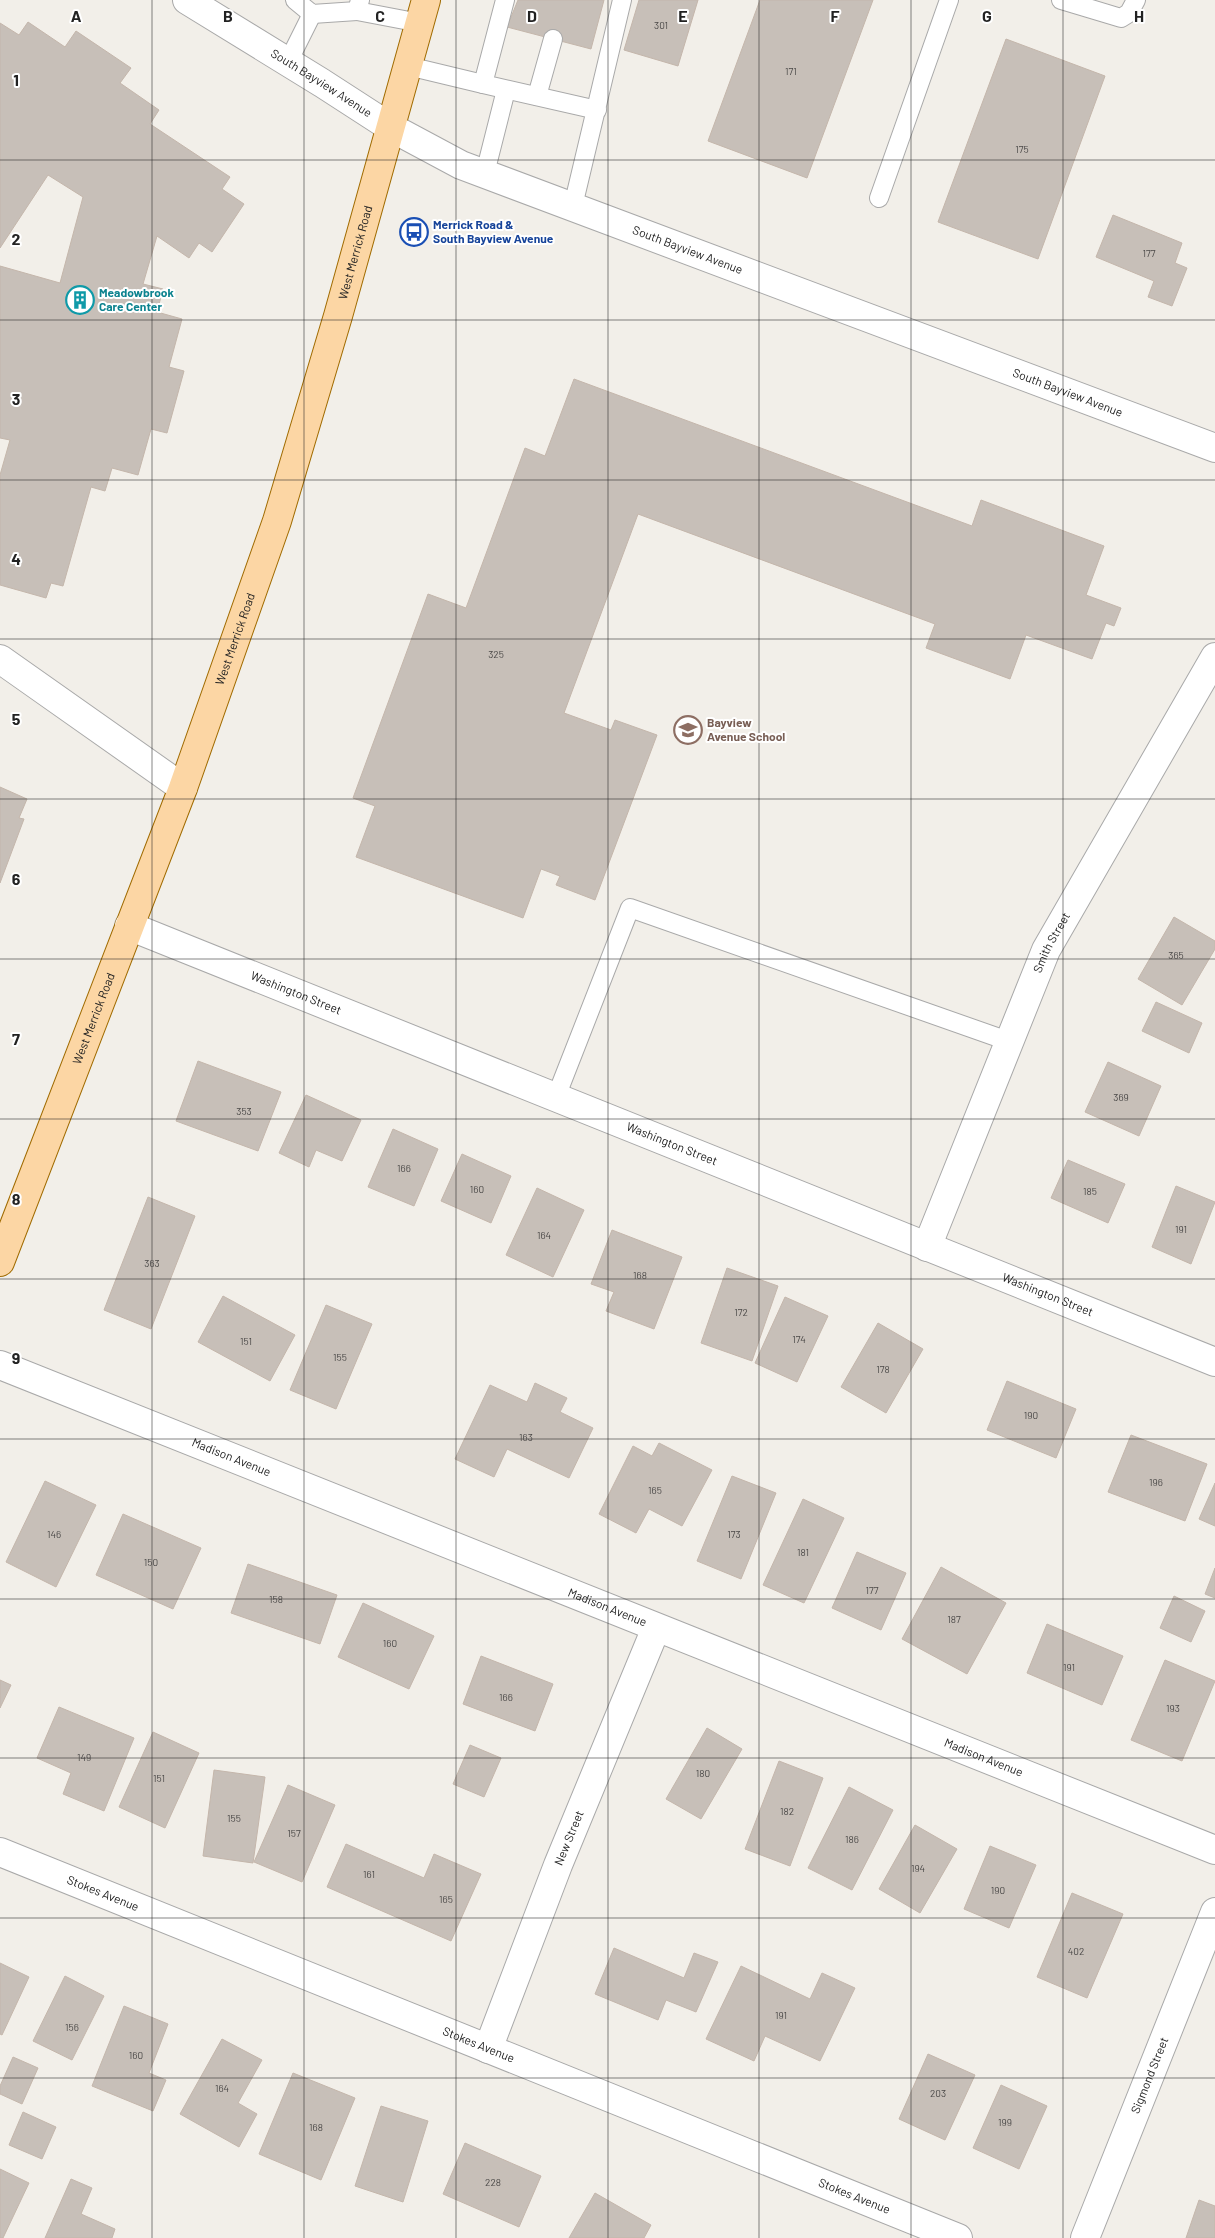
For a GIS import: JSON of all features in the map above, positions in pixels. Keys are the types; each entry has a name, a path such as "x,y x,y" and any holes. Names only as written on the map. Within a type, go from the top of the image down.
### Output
{"main road":[{"name":"West Merrick Road","path":"0,1262 183,788 277,520 338,316 423,12"}],"street":[{"name":"South Bayview Avenue","path":"187,0 390,127 461,165 1215,448"},
{"name":"Smith Street","path":"927,1247 1046,950 1215,657"},
{"path":"0,659 183,788"},
{"name":"Washington Street","path":"130,926 1215,1362"},
{"name":"Madison Avenue","path":"0,1366 1215,1850"},
{"name":"New Street","path":"488,2049 558,1865 656,1628"},
{"name":"Stokes Avenue","path":"0,1852 958,2238"},
{"name":"Sigmond Street","path":"1085,2238 1215,1912"}],"lane":[{"path":"295,0 312,14 358,6 423,12"},
{"path":"483,84 506,0"},
{"path":"573,206 622,0"},
{"path":"879,198 949,0"},
{"path":"1061,0 1121,18 1130,13 1136,0"},
{"path":"288,62 312,14"},
{"path":"537,96 553,39"},
{"path":"408,66 597,110"},
{"path":"485,173 506,90"},
{"path":"556,1098 630,908 1008,1041"}],"building":[{"path":"518,0 604,0 591,49 507,27"},
{"path":"639,0 698,0 678,66 624,50"},
{"path":"760,0 873,0 807,178 708,141"},
{"name":"Meadowbrook Care Center","path":"28,22 65,47 76,31 131,68 120,83 159,110 150,124 230,177 222,189 244,204 212,252 199,243 189,258 157,236 143,284 163,289 157,312 182,319 169,367 184,371 167,433 151,429 138,475 112,468 105,491 91,487 63,586 51,583 46,598 0,585 0,475 10,440 0,438 0,266 60,283 83,197 48,175 0,248 0,23 19,35"},
{"path":"1006,39 1105,76 1038,259 938,222"},
{"path":"1113,215 1182,243 1175,263 1187,268 1172,306 1148,297 1154,281 1096,257"},
{"path":"574,379 972,526 981,500 1104,546 1086,595 1121,608 1114,626 1106,623 1092,659 1026,635 1010,679 926,648 935,624 638,514 564,713 611,730 615,720 657,735 595,900 556,885 560,876 541,869 523,918 356,857 375,806 353,798 428,594 466,608 525,448 545,456"},
{"path":"0,787 27,799 19,818 24,819 0,883"},
{"path":"1174,917 1215,941 1215,949 1182,1005 1138,979"},
{"path":"1156,1002 1202,1023 1189,1053 1142,1031"},
{"path":"198,1061 281,1092 258,1151 176,1121"},
{"path":"1108,1062 1161,1086 1139,1136 1085,1112"},
{"path":"306,1095 361,1120 342,1161 316,1150 309,1167 279,1153"},
{"path":"393,1129 438,1149 414,1206 368,1187"},
{"path":"462,1154 511,1176 491,1223 441,1201"},
{"path":"1068,1160 1125,1184 1108,1223 1051,1198"},
{"path":"1176,1186 1215,1202 1191,1264 1152,1247"},
{"path":"537,1188 584,1210 553,1277 506,1255"},
{"path":"148,1197 195,1216 151,1329 104,1310"},
{"path":"612,1230 682,1257 654,1329 606,1311 614,1292 591,1284"},
{"path":"727,1268 778,1286 752,1361 701,1343"},
{"path":"223,1296 295,1335 270,1381 198,1342"},
{"path":"785,1297 828,1316 797,1382 755,1363"},
{"path":"326,1305 372,1324 336,1409 290,1390"},
{"path":"878,1323 923,1349 886,1413 841,1387"},
{"path":"1007,1381 1076,1409 1056,1458 987,1430"},
{"path":"535,1383 567,1398 560,1412 593,1428 569,1478 507,1449 494,1477 455,1459 490,1385 527,1402"},
{"path":"1131,1435 1207,1464 1185,1521 1108,1492"},
{"path":"659,1443 712,1470 682,1526 649,1509 636,1533 599,1514 633,1446 652,1456"},
{"path":"732,1476 776,1493 741,1579 697,1561"},
{"path":"45,1481 96,1505 56,1587 6,1562"},
{"path":"1215,1483 1215,1526 1199,1519"},
{"path":"803,1499 844,1518 804,1603 763,1585"},
{"path":"123,1514 201,1548 173,1609 96,1575"},
{"path":"857,1552 906,1573 881,1630 832,1608"},
{"path":"248,1564 337,1595 320,1644 231,1613"},
{"path":"941,1567 1006,1603 967,1674 902,1639"},
{"path":"1215,1568 1215,1598 1205,1594"},
{"path":"1174,1596 1205,1611 1191,1642 1160,1628"},
{"path":"363,1603 434,1636 409,1689 338,1657"},
{"path":"1047,1624 1123,1656 1102,1705 1027,1673"},
{"path":"481,1656 553,1684 535,1731 463,1704"},
{"path":"1165,1660 1215,1681 1182,1761 1131,1740"},
{"path":"0,1680 11,1685 0,1708"},
{"path":"59,1707 134,1738 104,1811 63,1794 71,1773 37,1758"},
{"path":"707,1728 742,1749 701,1819 666,1799"},
{"path":"153,1732 199,1753 165,1828 119,1807"},
{"path":"470,1745 501,1758 484,1797 453,1784"},
{"path":"779,1761 823,1778 790,1866 745,1849"},
{"path":"214,1770 265,1777 253,1863 203,1856"},
{"path":"288,1785 335,1805 302,1882 254,1862"},
{"path":"849,1787 893,1810 852,1890 808,1868"},
{"path":"915,1825 957,1849 920,1913 879,1889"},
{"path":"346,1844 424,1878 434,1854 481,1874 451,1941 327,1887"},
{"path":"990,1846 1036,1865 1009,1928 964,1909"},
{"path":"1072,1893 1123,1914 1087,1998 1037,1977"},
{"path":"614,1948 684,1978 694,1953 718,1962 696,2012 666,2000 658,2020 595,1994"},
{"path":"0,1963 29,1977 2,2035 0,2034"},
{"path":"741,1966 810,1999 822,1973 855,1988 820,2061 765,2036 754,2061 706,2039"},
{"path":"65,1976 104,1996 72,2060 33,2041"},
{"path":"124,2006 168,2024 149,2073 166,2080 153,2111 92,2086"},
{"path":"222,2039 262,2060 238,2103 257,2114 239,2147 180,2114"},
{"path":"928,2054 975,2075 945,2140 899,2119"},
{"path":"13,2057 38,2068 22,2104 0,2094 0,2086"},
{"path":"293,2073 355,2098 321,2180 259,2154"},
{"path":"1001,2085 1047,2106 1019,2169 973,2148"},
{"path":"381,2106 428,2121 403,2202 355,2186"},
{"path":"23,2112 56,2127 42,2159 9,2145"},
{"path":"465,2143 541,2176 519,2227 443,2194"},
{"path":"0,2169 29,2183 3,2238 0,2238"},
{"path":"71,2179 92,2188 81,2214 115,2229 112,2238 45,2238"},
{"path":"595,2193 651,2225 644,2238 569,2238"},
{"path":"1199,2200 1215,2206 1215,2238 1186,2238"}],"place":[{"name":"Merrick Road & South Bayview Avenue","path":"414,232"},
{"name":"Meadowbrook Care Center","path":"80,300"},
{"name":"Bayview Avenue School","path":"688,730"}]}
